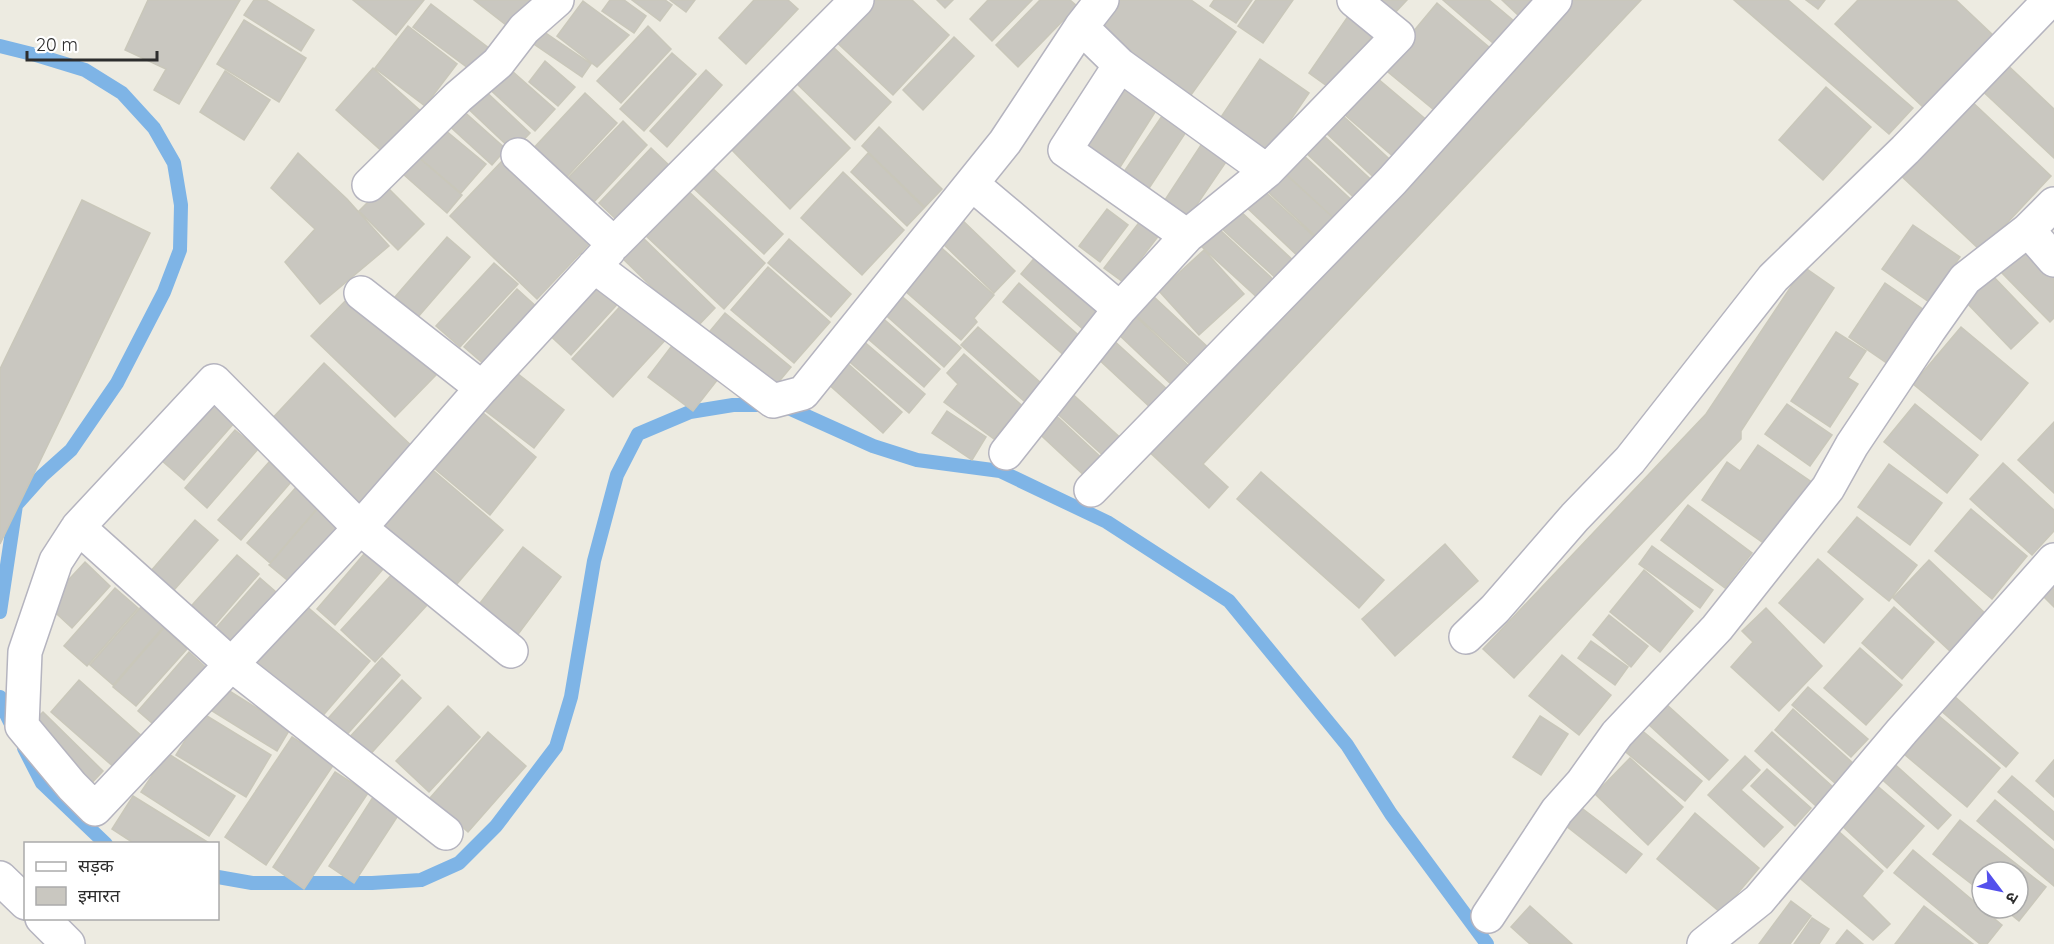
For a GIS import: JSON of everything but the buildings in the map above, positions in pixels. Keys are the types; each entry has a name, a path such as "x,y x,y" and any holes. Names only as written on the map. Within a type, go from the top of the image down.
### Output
{"street":[{"path":"369,185 458,97 498,63 524,29 557,0"},
{"path":"511,651 360,528 214,381 78,527 57,561 25,652 22,726 72,786 95,809 360,528 482,388 604,255 857,0"},
{"path":"518,155 604,255 773,401 803,393 1005,142 1102,0"},
{"path":"1006,453 1120,309 1187,236 1267,171 1398,36 1354,0"},
{"path":"1091,490 1392,181 1555,0"},
{"path":"1466,637 1495,609 1575,517 1630,460 1773,278 1905,150 2050,0"},
{"path":"1082,27 1120,65 1267,171"},
{"path":"1120,65 1065,150 1187,236"},
{"path":"972,184 1120,309"},
{"path":"1488,916 1551,820 1582,783 1617,734 1717,628 1828,488 1852,445 1965,279 2028,230 2054,204"},
{"path":"2028,230 2054,260"},
{"path":"361,292 482,388"},
{"path":"78,527 232,665 446,833"},
{"path":"1704,944 1759,900 1902,731 2054,560"},
{"path":"0,878 24,901"},
{"path":"44,920 68,944"}],"waterway":[{"path":"0,46 85,70 122,93 154,128 174,163 181,205 180,250 164,292 117,383 71,450 42,476 16,505 0,612"},
{"path":"219,877 252,883 372,883 421,880 459,863 496,826 556,747 571,697 594,561 617,475 638,434 690,412 733,405 782,405 873,446 917,460 1000,471 1107,522 1229,601 1347,745 1391,814 1487,944"},
{"path":"0,697 13,728"},
{"path":"24,748 42,783 104,842"}]}
